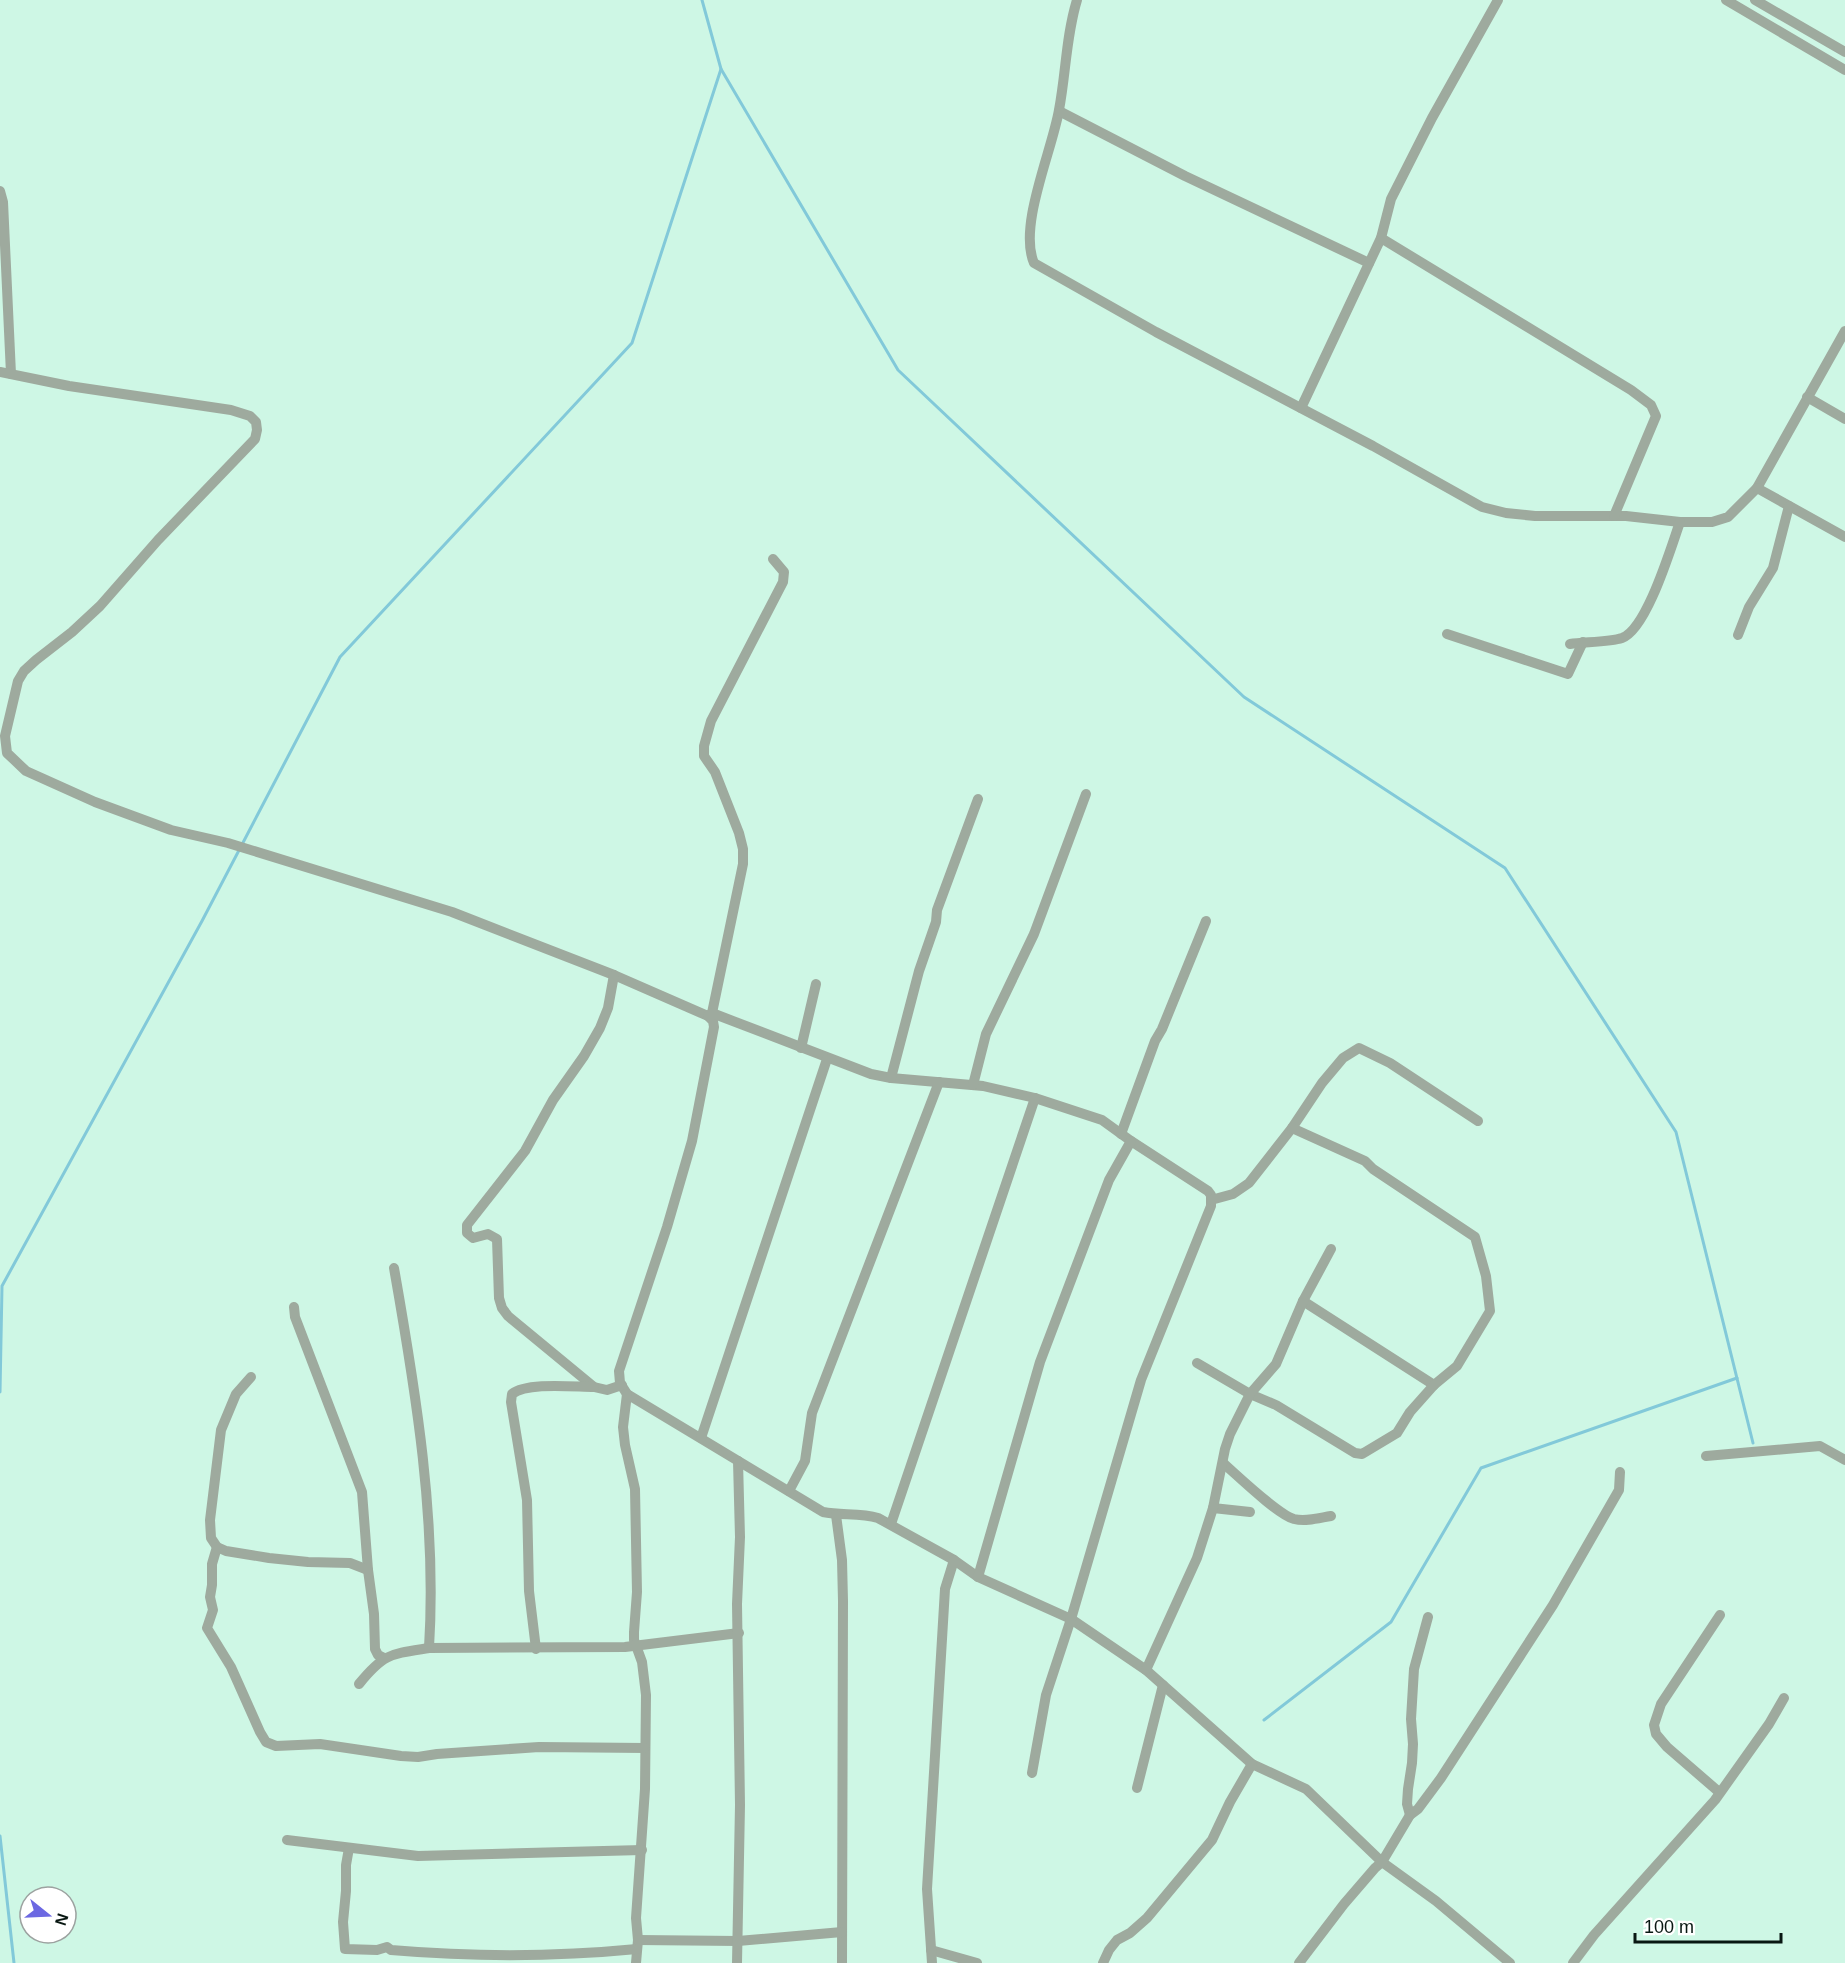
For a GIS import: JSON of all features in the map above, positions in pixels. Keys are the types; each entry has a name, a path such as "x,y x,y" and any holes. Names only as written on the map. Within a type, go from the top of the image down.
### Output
{"street":[{"path":"1077,0 1071,18 1059,111 1031,220 1031,255 1034,263 1156,332 1482,507 1506,513 1535,516 1626,516 1680,522 1712,522 1728,517 1757,488 1845,331"},
{"path":"1301,408 1381,238 1391,199 1432,118 1498,0"},
{"path":"1726,0 1845,70"},
{"path":"1755,0 1845,52"},
{"path":"1059,111 1185,176 1369,263"},
{"path":"0,191 3,202 5,373 69,386 231,410 250,416 256,422 257,430 255,438 158,540 100,606 72,633 24,671 18,681 5,736 7,753 15,762 26,771 95,802 171,830 228,843 452,912 710,1015 871,1074 891,1078 973,1085 1035,1098 1102,1120 1211,1195 1189,1263 1141,1380 1046,1695 1032,1773"},
{"path":"1381,238 1631,390 1651,405 1656,416 1614,516"},
{"path":"1807,397 1845,419"},
{"path":"1757,488 1845,537"},
{"path":"1738,635 1749,607 1773,568 1789,506"},
{"path":"1570,644 1623,638 1638,623 1650,603 1680,522"},
{"path":"636,1963 646,1695 642,1662 634,1632 637,1592 635,1489 633,1471 625,1445 623,1427 625,1389 619,1371 667,1227 692,1141 714,1027 710,1015 743,864 743,849 739,833 715,772 704,756 704,746 711,721 783,582 784,572 773,559"},
{"path":"1448,633 1568,674 1583,642"},
{"path":"973,1085 986,1034 1034,934 1086,794"},
{"path":"891,1078 919,972 936,922 937,910 978,799"},
{"path":"1121,1134 1155,1041 1206,921"},
{"path":"594,1387 508,1316 499,1298 497,1239 488,1234 472,1238 467,1233 468,1226 525,1151 553,1100 584,1056 600,1028 608,1008 614,975"},
{"path":"801,1048 816,984"},
{"path":"1211,1200 1233,1194 1249,1184 1292,1128 1322,1083 1343,1058 1359,1048 1390,1063 1478,1121"},
{"path":"701,1438 827,1059"},
{"path":"789,1491 805,1461 812,1413 939,1082"},
{"path":"891,1524 1035,1098"},
{"path":"1197,1363 1355,1453 1362,1454 1397,1433 1410,1412 1434,1385 1457,1366 1490,1311 1486,1275 1475,1237 1373,1169 1365,1161 1292,1128"},
{"path":"978,1577 1040,1362 1109,1180 1131,1141"},
{"path":"1146,1670 1197,1558 1213,1508 1230,1434 1250,1394 1276,1365 1303,1301 1331,1249"},
{"path":"394,1268 411,1365 429,1518 432,1600 429,1648"},
{"path":"1303,1301 1434,1385"},
{"path":"294,1307 295,1317 362,1492 374,1614 375,1649 378,1655 384,1658"},
{"path":"251,1377 236,1394 221,1430 210,1520 211,1538 217,1547 226,1551 308,1562 350,1563 368,1570"},
{"path":"536,1649 529,1591 527,1500 511,1402 513,1394 517,1390 530,1387 625,1389 823,1512 836,1515 868,1514 891,1524 954,1560 978,1577 1071,1618 1146,1670 1252,1764 1306,1789 1382,1862 1436,1901 1510,1963"},
{"path":"1706,1456 1820,1446 1845,1460"},
{"path":"737,1963 740,1805 738,1461"},
{"path":"1223,1463 1278,1510 1293,1519 1309,1520 1331,1516"},
{"path":"1299,1963 1344,1904 1382,1862 1410,1815 1418,1809 1441,1778 1553,1605 1619,1490 1620,1472"},
{"path":"1213,1508 1250,1512"},
{"path":"836,1515 842,1560 843,1601 842,1963"},
{"path":"217,1547 212,1564 210,1597 213,1610 207,1628 231,1667 266,1742 276,1746 320,1744 418,1757 540,1747 645,1748"},
{"path":"932,1963 927,1888 939,1665 945,1589 954,1560"},
{"path":"1719,1792 1667,1747 1656,1734 1654,1725 1661,1704 1720,1615"},
{"path":"1410,1815 1408,1796 1413,1753 1411,1719 1414,1669 1428,1617"},
{"path":"358,1684 371,1668 384,1658 429,1648 625,1647 739,1633"},
{"path":"1137,1788 1163,1685"},
{"path":"1573,1963 1594,1935 1715,1800 1769,1724 1784,1698"},
{"path":"1103,1963 1108,1950 1117,1940 1130,1933 1147,1918 1212,1840 1252,1764"},
{"path":"287,1840 418,1856 642,1850"},
{"path":"349,1848 343,1922 345,1949 377,1950 387,1947 391,1950 470,1955 550,1954 637,1945 738,1941 842,1932"},
{"path":"931,1950 977,1963"}],"waterway":[{"path":"702,0 721,69 898,370 1244,697 1505,868 1676,1132 1753,1443"},
{"path":"0,1392 2,1286 202,921 340,657 632,343 721,69"},
{"path":"1264,1720 1391,1622 1481,1468 1737,1378"},
{"path":"0,1836 14,1963"}]}
